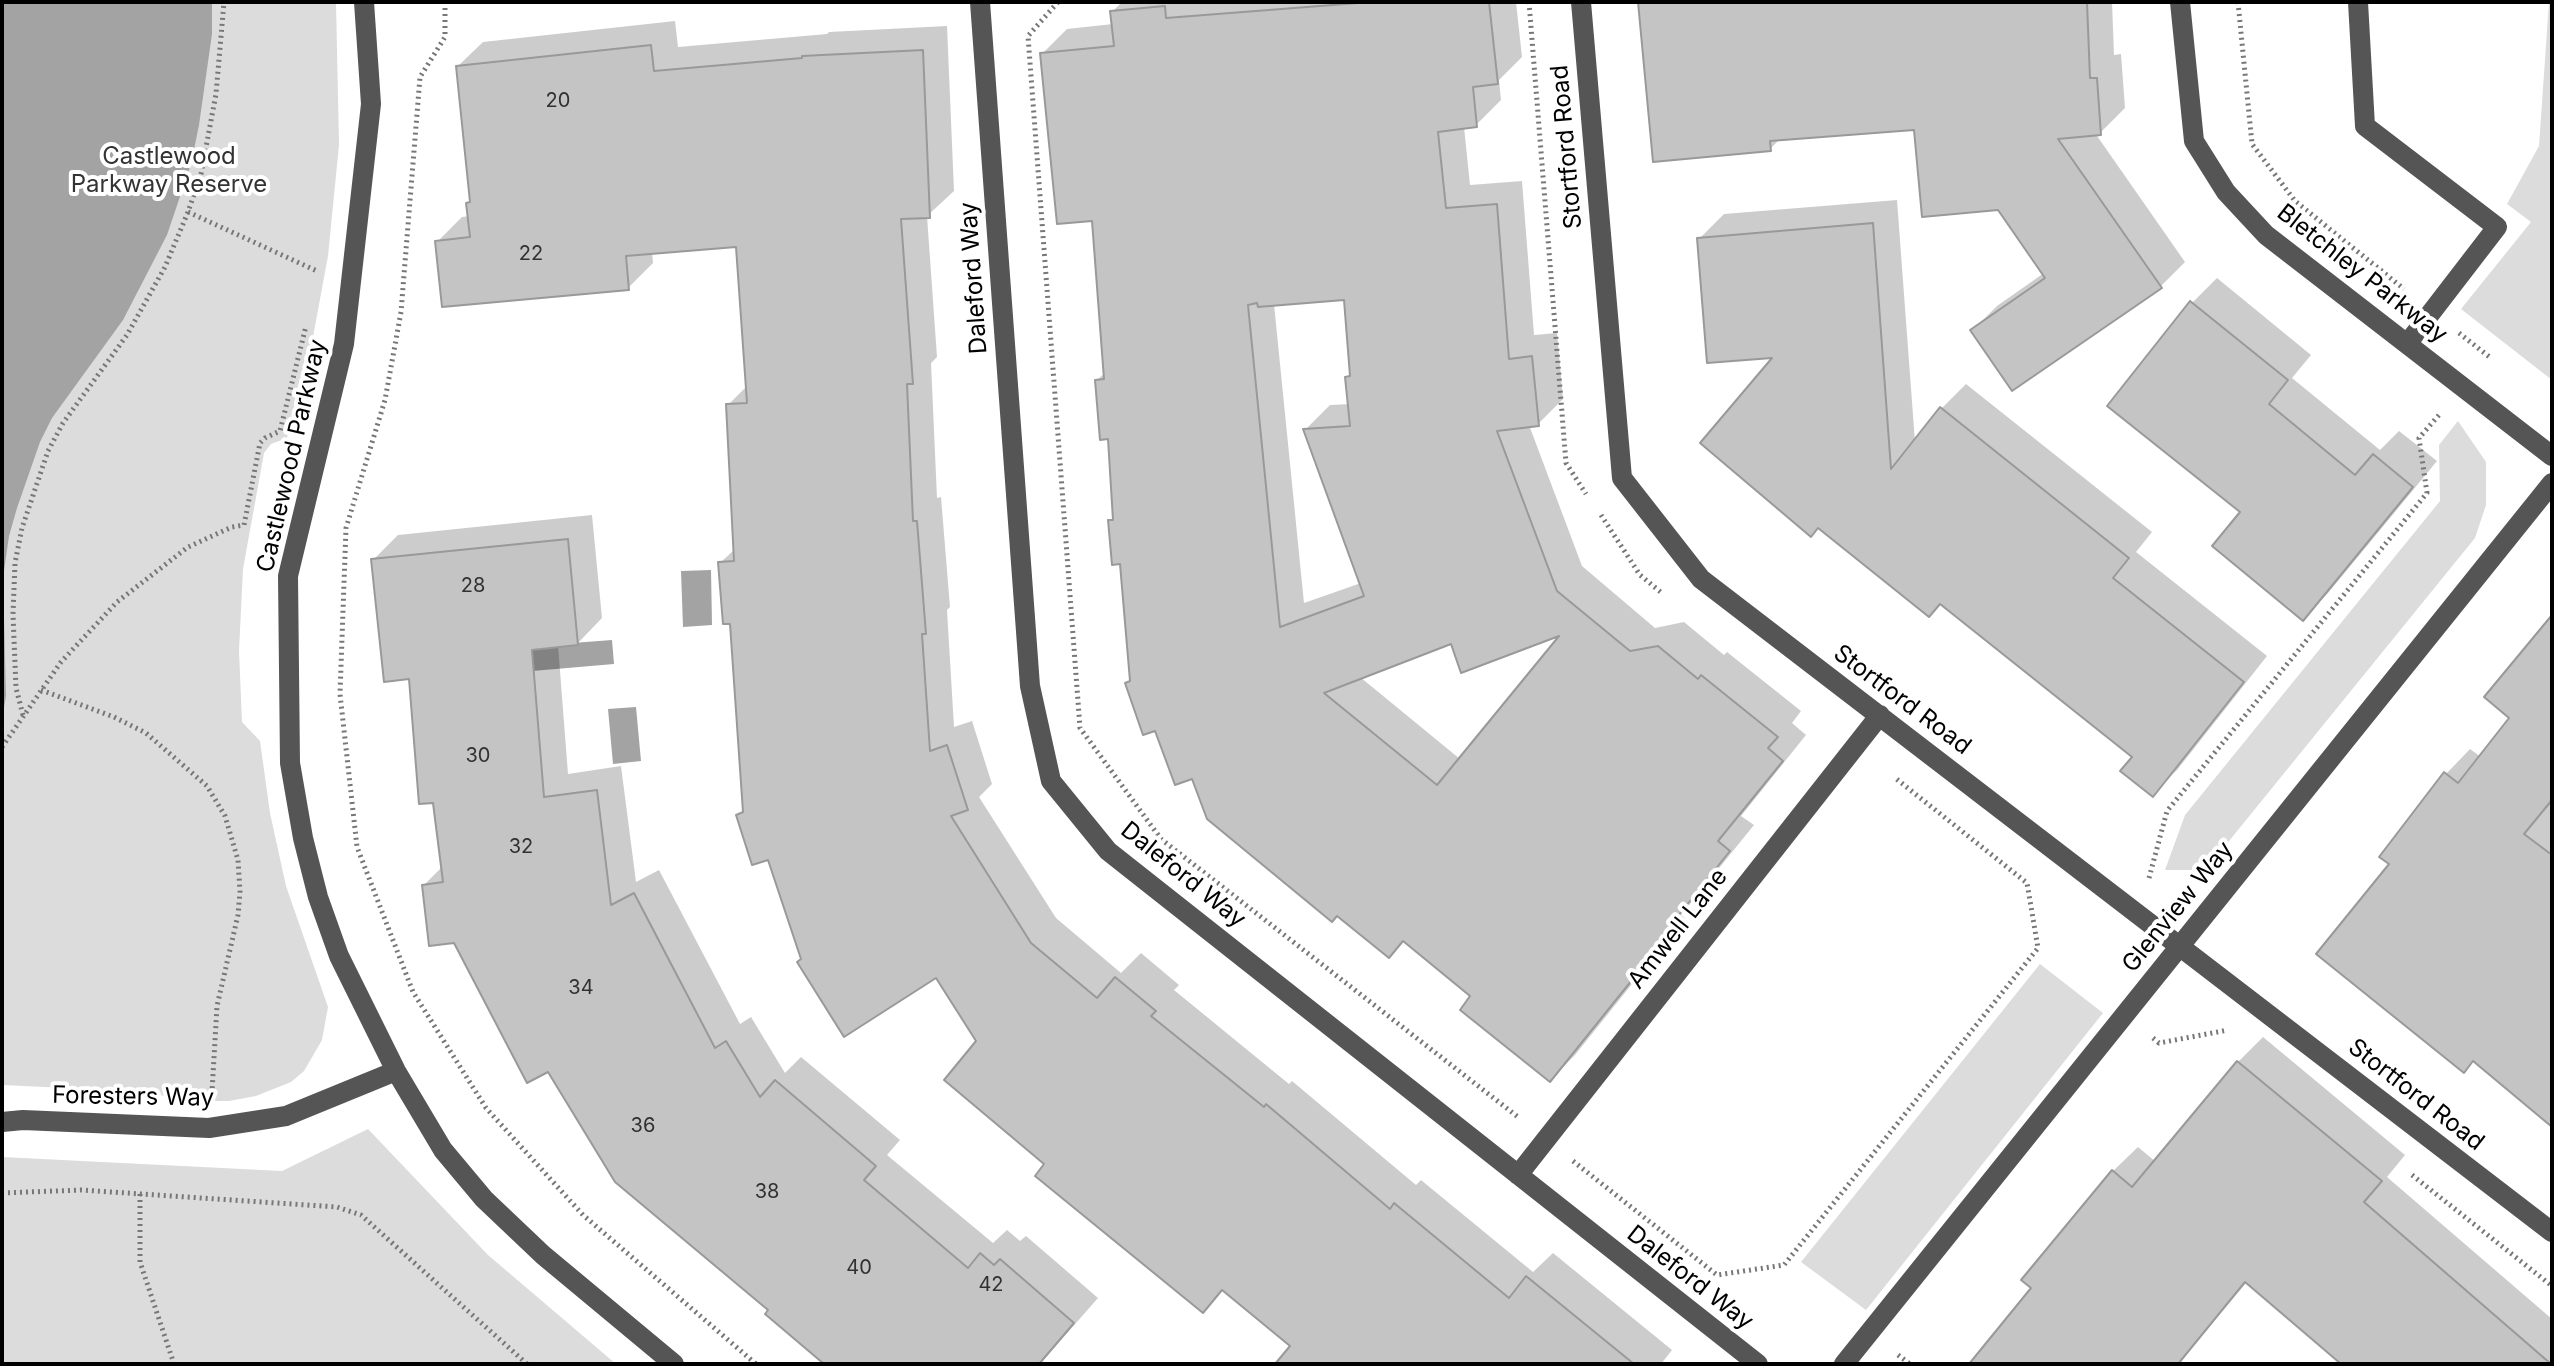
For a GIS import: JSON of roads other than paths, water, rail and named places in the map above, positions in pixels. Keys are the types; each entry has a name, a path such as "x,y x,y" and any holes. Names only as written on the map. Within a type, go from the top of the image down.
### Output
{"street":[{"name":"Castlewood Parkway","path":"364,2 371,104 344,344 288,576 290,763 303,838 318,897 339,956 396,1071 443,1150 484,1199 543,1255 674,1364"},
{"name":"Daleford Way","path":"980,2 1030,686 1051,781 1108,851 1758,1364"},
{"name":"Stortford Road","path":"1581,2 1622,478 1701,579 2552,1232"},
{"name":"Bletchley Parkway","path":"2180,2 2194,141 2226,192 2266,235 2552,456"},
{"path":"2358,2 2365,126 2497,227 2407,344"},
{"name":"Glenview Way","path":"1844,1364 2552,483"},
{"name":"Amwell Lane","path":"1518,1175 1880,715"},
{"name":"Foresters Way","path":"2,1122 23,1120 209,1128 286,1116 396,1071"}],"park label":[{"name":"Castlewood Parkway Reserve","path":"169,171"}]}
